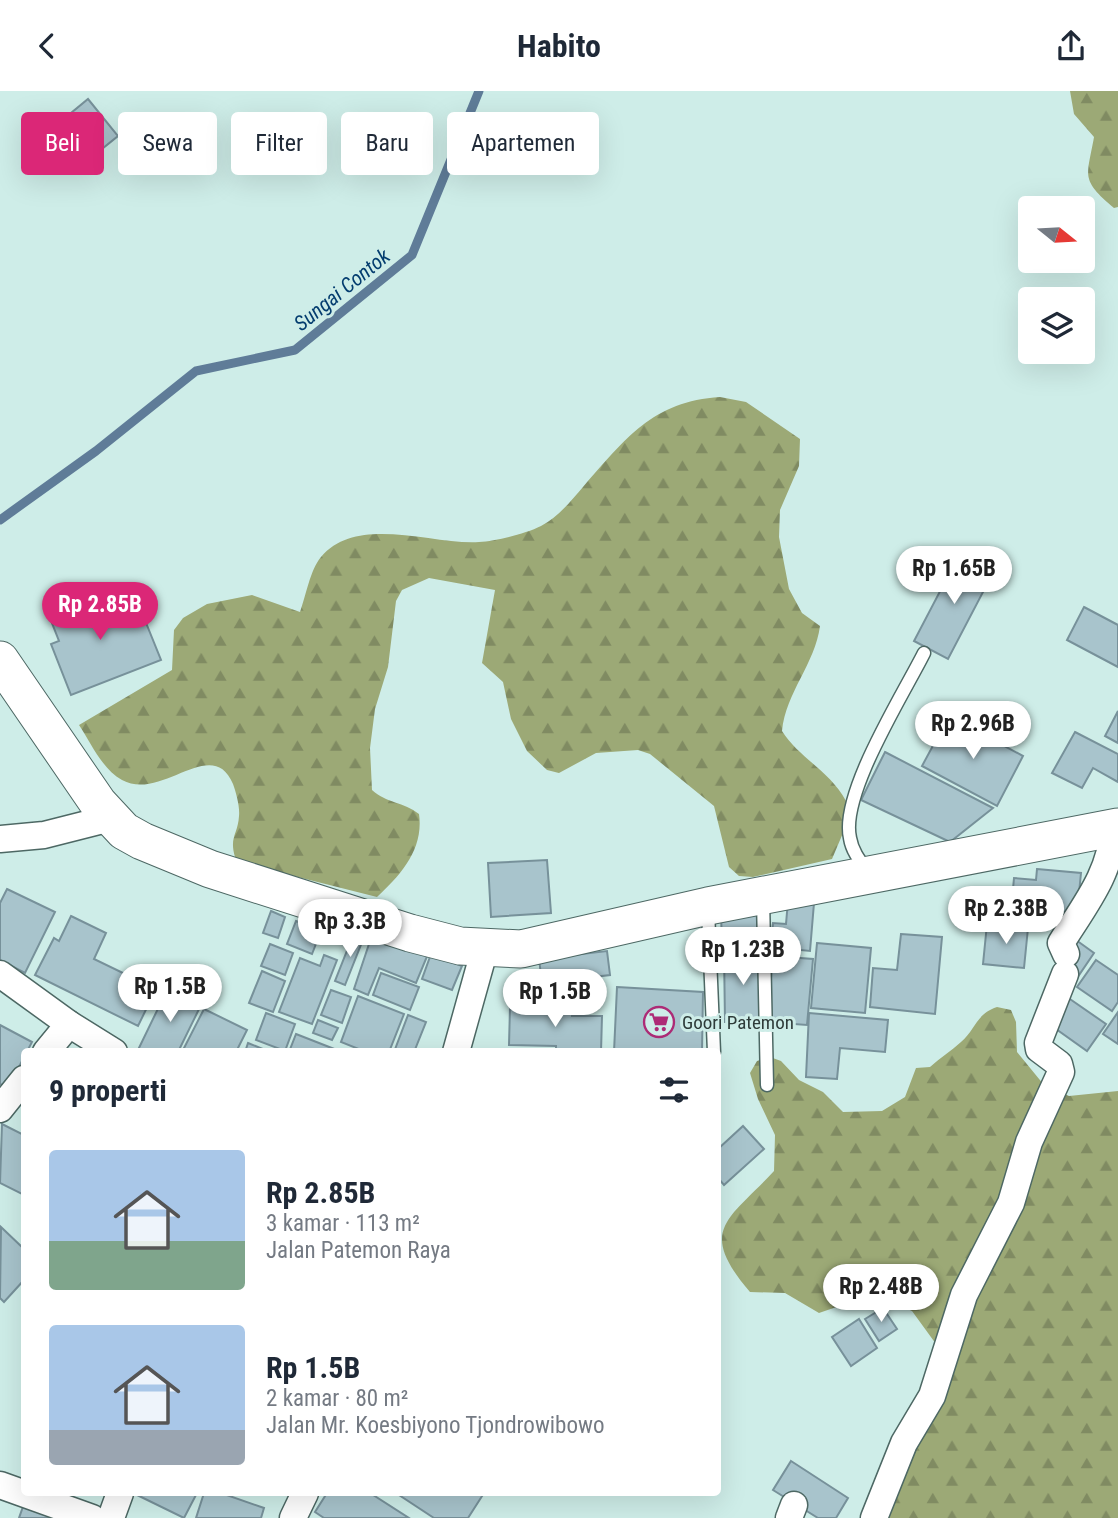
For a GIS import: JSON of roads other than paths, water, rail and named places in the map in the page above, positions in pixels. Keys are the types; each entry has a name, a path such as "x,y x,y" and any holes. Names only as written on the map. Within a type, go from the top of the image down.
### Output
{"main road":[{"path":"0,660 104,810 142,841 211,869 410,933 460,946 521,949 708,906 1116,827"}],"street":[{"path":"0,839 44,835 104,810"},
{"path":"874,1518 904,1443 932,1396 964,1295 1011,1203 1029,1142 1061,1072 1059,1064 1039,1049 1038,1043 1066,964 1061,943 1102,876 1112,853 1116,827"},
{"path":"457,1048 485,948"},
{"path":"0,974 108,1048"},
{"path":"50,1048 69,1024"},
{"path":"0,1109 21,1083"},
{"path":"0,1485 21,1493"},
{"path":"31,1496 92,1518"},
{"path":"111,1518 119,1496"},
{"path":"293,1518 304,1496"}],"lane":[{"path":"870,875 856,856 850,838 848,821 854,791 924,653"},
{"path":"763,895 767,1085"},
{"path":"708,906 715,1048"}],"waterway":[{"name":"Sungai Contok","path":"0,520 96,451 196,371 295,350 412,255 479,91"}],"place":[{"name":"Goori Patemon","path":"659,1022"}]}
